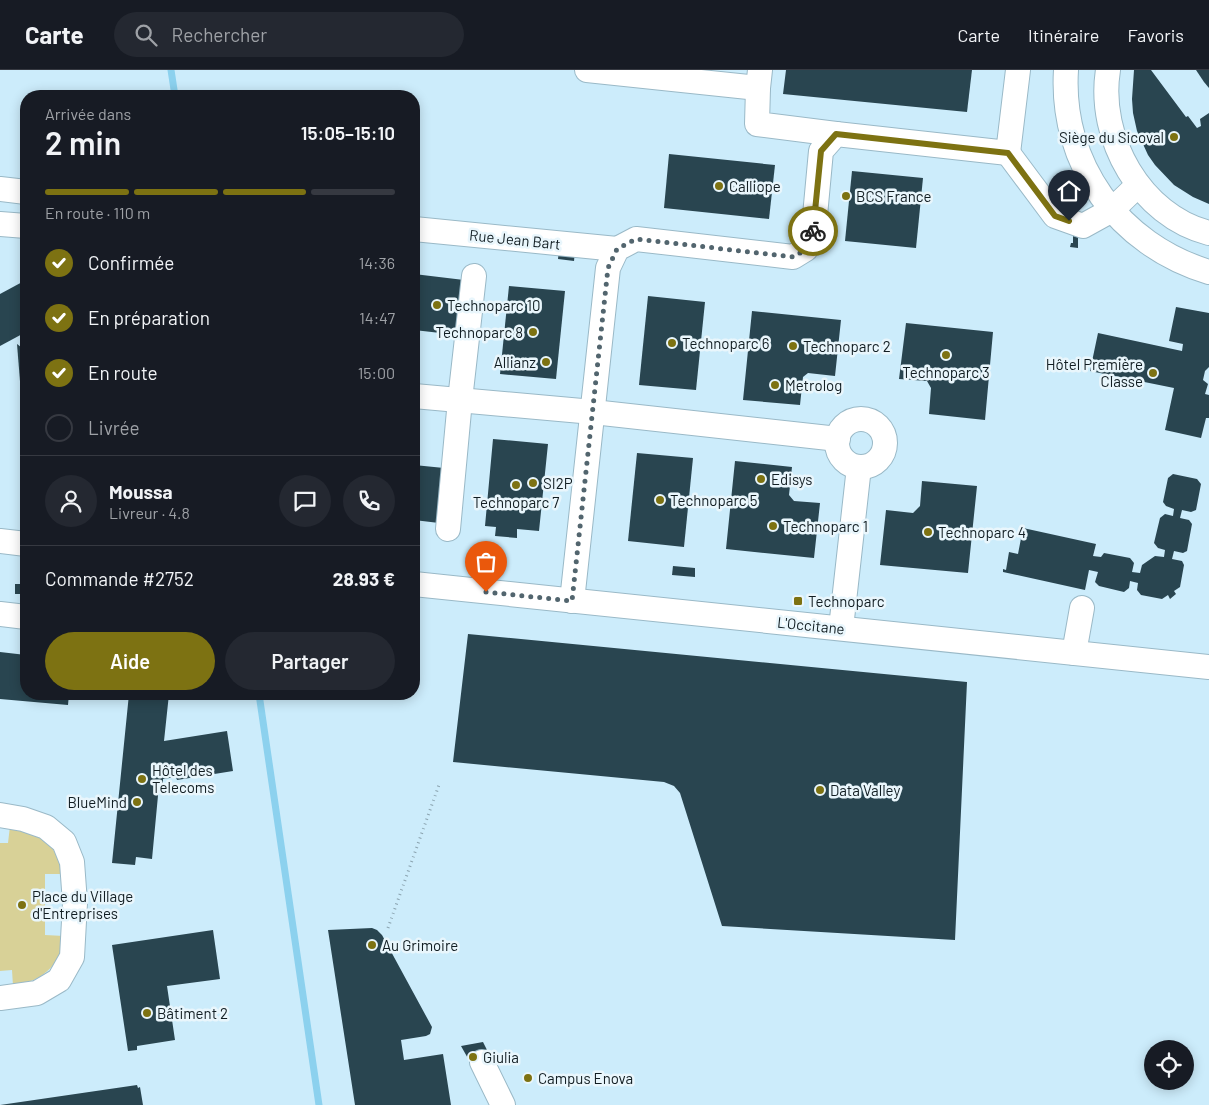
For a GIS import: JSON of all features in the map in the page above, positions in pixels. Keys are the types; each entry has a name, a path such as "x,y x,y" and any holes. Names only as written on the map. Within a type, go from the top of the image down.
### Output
{"street":[{"path":"587,70 759,79 756,124 1008,153"},
{"path":"1018,70 1008,153 1055,216 1084,226 1112,210 1138,185"},
{"path":"1066,70 1065,89 1072,137 1080,158 1101,195 1112,210 1137,235 1158,250 1182,263 1209,272"},
{"path":"1108,70 1109,118 1113,136 1128,169 1138,185 1161,210 1209,233"},
{"name":"Rue Jean Bart","path":"420,230 617,249 636,239 794,257 806,250 812,237 821,151 836,134"},
{"path":"0,189 20,191"},
{"path":"0,224 20,226"},
{"path":"572,601 608,268 617,249"},
{"path":"448,530 474,276"},
{"path":"420,397 592,412 838,439"},
{"path":"860,419 868,420 881,428 886,444 884,451 874,463 859,467 845,461 837,447 838,439 840,432 852,420 860,419"},
{"path":"841,628 859,467"},
{"path":"0,542 20,544"},
{"name":"L'Occitane","path":"420,585 1209,667"},
{"path":"1074,653 1082,608"},
{"path":"0,614 20,616"},
{"path":"0,815 23,819 46,827 64,842 72,862 75,903 72,957 59,980 37,993 0,998"},
{"path":"482,1062 503,1105"}],"path":[{"path":"388,928 440,782"}],"shaded area":[{"name":"Place du Village d'Entreprises","path":"10,826 30,832 45,840 55,853 62,874 45,874 45,935 64,936 60,954 46,973 27,983 13,986 12,970 0,971 0,843 8,843"}],"building":[{"path":"786,70 972,70 967,112 783,94"},
{"name":"Siège du Sicoval","path":"1134,70 1151,70 1186,117 1188,116 1197,128 1201,126 1200,119 1209,113 1209,204 1174,185 1148,155 1137,131 1133,113"},
{"path":"1196,70 1209,70 1209,88 1204,82"},
{"name":"Calliope","path":"669,154 775,165 769,219 664,208"},
{"path":"852,171 923,178 916,248 845,241"},
{"path":"1073,236 1078,237 1078,248 1070,247 1071,243 1073,243"},
{"path":"559,249 575,251 574,261 558,259"},
{"name":"Technoparc 10","path":"420,275 464,280 458,335 420,331"},
{"path":"20,283 20,335 0,346 0,294"},
{"name":"Technoparc 8","path":"509,286 565,291 556,379 500,374"},
{"name":"Technoparc 6","path":"648,296 705,302 696,390 639,385"},
{"name":"Hôtel Première Classe","path":"1176,307 1209,313 1209,367 1205,371 1203,380 1208,384 1205,394 1209,395 1209,418 1206,418 1201,438 1165,430 1174,388 1090,371 1098,333 1182,351 1183,344 1169,341"},
{"name":"Technoparc 2","path":"752,311 841,320 835,376 808,373 803,377 800,405 743,400"},
{"name":"Technoparc 3","path":"906,323 993,332 985,420 929,414 931,388 927,381 899,379"},
{"path":"17,344 20,346 20,381"},
{"name":"Technoparc 7","path":"493,439 548,444 539,531 517,529 517,538 495,536 496,527 485,526"},
{"name":"Technoparc 5","path":"637,453 693,458 684,547 628,541"},
{"name":"Technoparc 1","path":"735,461 792,467 789,495 794,501 820,503 814,558 726,549"},
{"path":"420,466 444,468 439,523 420,521"},
{"path":"1173,474 1197,479 1201,484 1196,510 1191,512 1182,510 1180,518 1189,520 1192,524 1187,551 1183,553 1174,551 1172,559 1182,561 1184,565 1180,587 1174,591 1176,594 1170,599 1168,595 1162,599 1141,595 1137,590 1138,583 1130,581 1129,588 1124,592 1099,586 1095,582 1098,572 1089,570 1085,590 1003,572 1003,569 1006,570 1009,552 1018,554 1023,528 1096,544 1093,556 1101,557 1104,553 1130,558 1134,563 1132,572 1140,573 1142,565 1155,556 1164,557 1165,550 1158,548 1154,543 1160,518 1165,514 1173,516 1174,509 1166,506 1163,502 1168,478"},
{"name":"Technoparc 4","path":"922,481 977,486 968,573 880,565 886,510 913,513 920,506"},
{"path":"673,566 695,568 695,577 672,575"},
{"path":"15,584 20,584 20,594 15,594"},
{"name":"Data Valley","path":"468,634 967,682 955,940 722,926 680,793 674,786 664,782 453,762"},
{"path":"0,652 20,654 20,700 68,700 68,705 0,699"},
{"name":"Hôtel des Telecoms","path":"128,700 168,700 164,741 227,731 233,771 177,780 176,777 163,779 163,785 159,785 152,859 136,857 135,865 112,863"},
{"path":"372,928 382,935 432,1027 430,1034 426,1036 401,1040 404,1060 443,1054 451,1105 355,1105 328,930"},
{"name":"Bâtiment 2","path":"213,930 220,979 167,986 175,1040 137,1046 137,1050 128,1051 112,945"},
{"name":"Giulia","path":"483,1042 488,1052 470,1062 461,1046"},
{"path":"137,1085 138,1088 140,1087 143,1105 0,1105"}],"waterway":[{"path":"171,70 174,90"},
{"path":"260,700 319,1105"}],"way so far":[{"path":"486,592 572,601 608,268 617,249 636,239 794,257 806,250 813,231"}],"place":[{"name":"Siège du Sicoval","path":"1174,137"},
{"name":"Calliope","path":"719,186"},
{"name":"BCS France","path":"846,196"},
{"name":"Technoparc 10","path":"437,305"},
{"name":"Technoparc 8","path":"533,332"},
{"name":"Technoparc 6","path":"672,343"},
{"name":"Technoparc 2","path":"793,346"},
{"name":"Technoparc 3","path":"946,355"},
{"name":"Allianz","path":"546,362"},
{"name":"Hôtel Première Classe","path":"1153,373"},
{"name":"Metrolog","path":"775,385"},
{"name":"Edisys","path":"761,479"},
{"name":"SI2P","path":"533,483"},
{"name":"Technoparc 7","path":"516,485"},
{"name":"Technoparc 5","path":"660,500"},
{"name":"Technoparc 1","path":"773,526"},
{"name":"Technoparc 4","path":"928,532"},
{"name":"Technoparc","path":"798,601"},
{"name":"Hôtel des Telecoms","path":"142,779"},
{"name":"Data Valley","path":"820,790"},
{"name":"BlueMind","path":"137,802"},
{"name":"Place du Village d'Entreprises","path":"22,905"},
{"name":"Au Grimoire","path":"372,945"},
{"name":"Bâtiment 2","path":"147,1013"},
{"name":"Giulia","path":"473,1057"},
{"name":"Campus Enova","path":"528,1078"}],"route":[{"path":"813,231 821,151 836,134 1008,153 1055,216 1069,221"}]}
